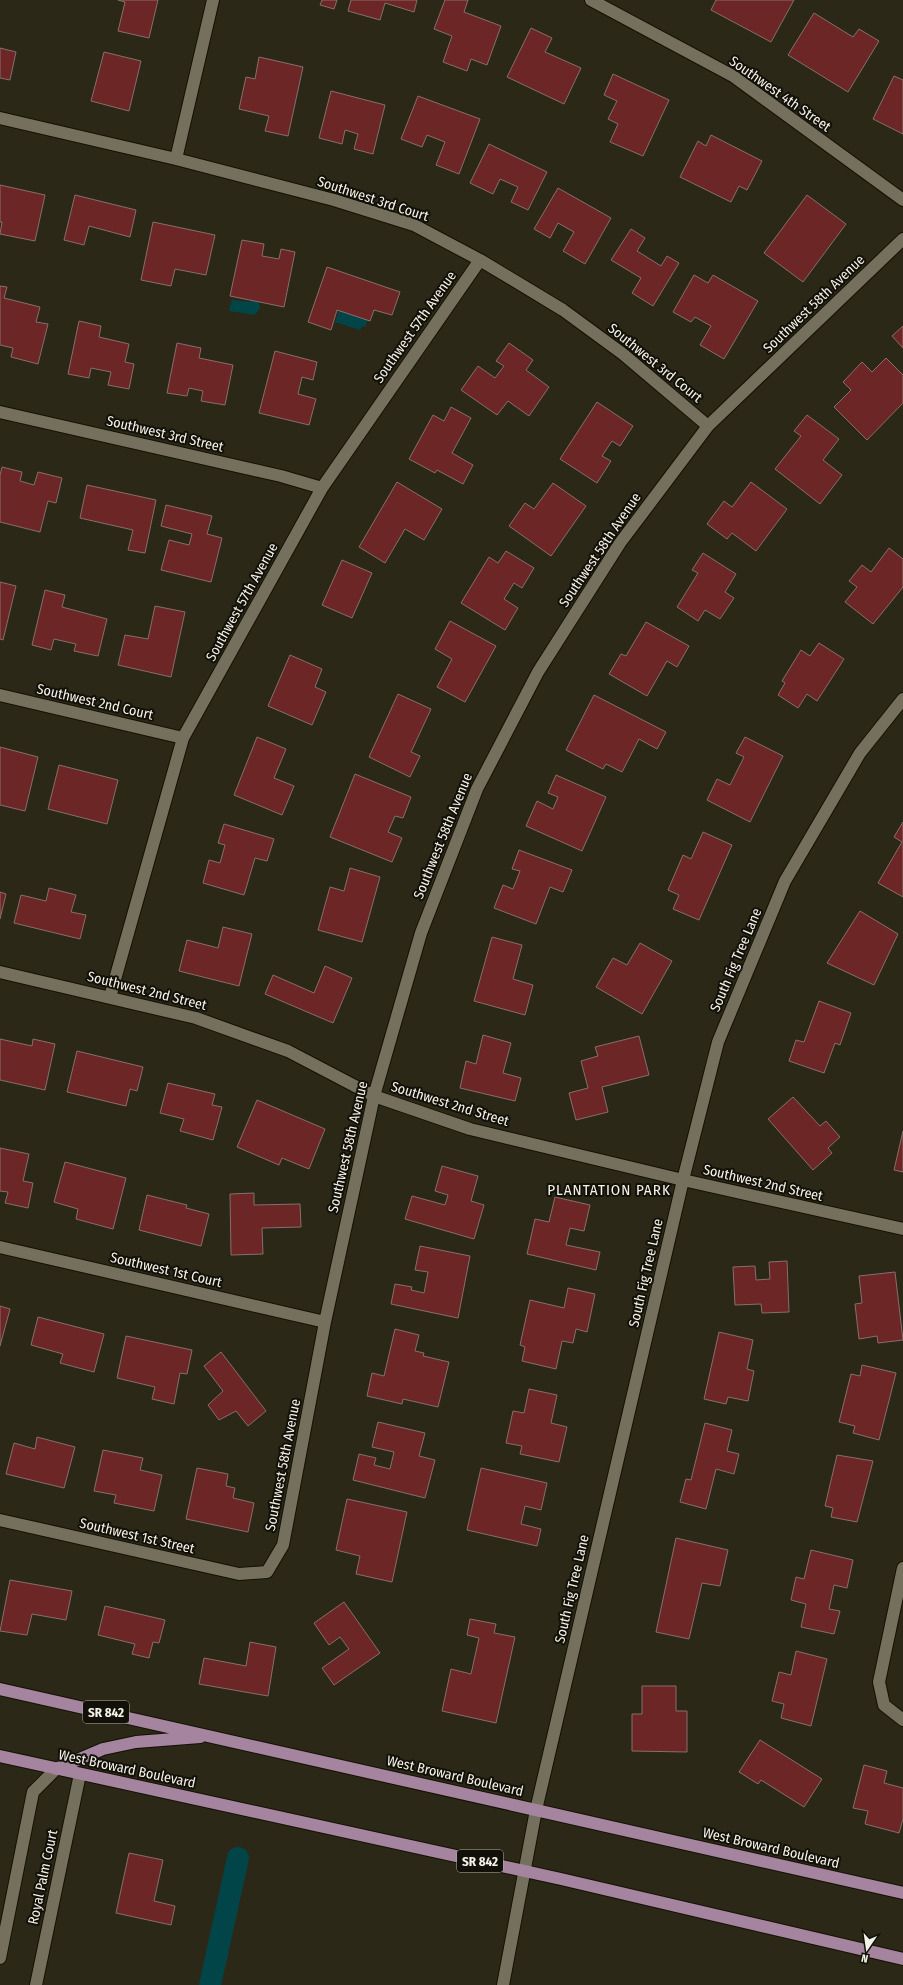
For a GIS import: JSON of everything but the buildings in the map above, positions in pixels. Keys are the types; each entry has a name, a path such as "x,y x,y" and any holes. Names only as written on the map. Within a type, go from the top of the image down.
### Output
{"main road":[{"name":"West Broward Boulevard","path":"0,1689 903,1893"},
{"path":"56,1769 103,1749 136,1742 213,1736"},
{"name":"West Broward Boulevard","path":"0,1756 523,1871 903,1959"}],"street":[{"path":"176,159 213,0"},
{"name":"Southwest 4th Street","path":"591,0 733,76 903,200"},
{"name":"Southwest 3rd Court","path":"0,118 176,159 334,200 414,225 480,260 563,310 623,354 708,426"},
{"name":"Southwest 58th Avenue","path":"268,1572 283,1545 325,1322 374,1096 421,933 476,789 538,672 616,549 708,426 903,239"},
{"name":"Southwest 57th Avenue","path":"110,997 183,738 322,488 480,260"},
{"name":"Southwest 3rd Street","path":"0,412 281,476 322,488"},
{"name":"Southwest 2nd Court","path":"0,695 183,738"},
{"name":"South Fig Tree Lane","path":"503,1985 523,1871 536,1810 683,1180 718,1042 785,881 860,752 903,699"},
{"name":"Southwest 2nd Street","path":"0,972 196,1018 288,1051 374,1096 470,1129 683,1180 903,1229"},
{"name":"Southwest 1st Court","path":"0,1248 325,1322"},
{"name":"Southwest 1st Street","path":"0,1520 240,1574 268,1572"},
{"path":"903,1568 879,1682 884,1706 903,1720"},
{"name":"Royal Palm Court","path":"0,1958 33,1792 56,1769"},
{"name":"Royal Palm Court","path":"36,1985 80,1774"}],"water":[{"path":"253,299 258,300 260,308 255,315 229,311 232,300 249,302"},
{"path":"340,307 369,317 365,327 362,326 360,330 335,322"}],"waterway":[{"path":"210,1985 238,1858"}],"district":[{"name":"PLANTATION PARK","path":"609,1190"}]}
